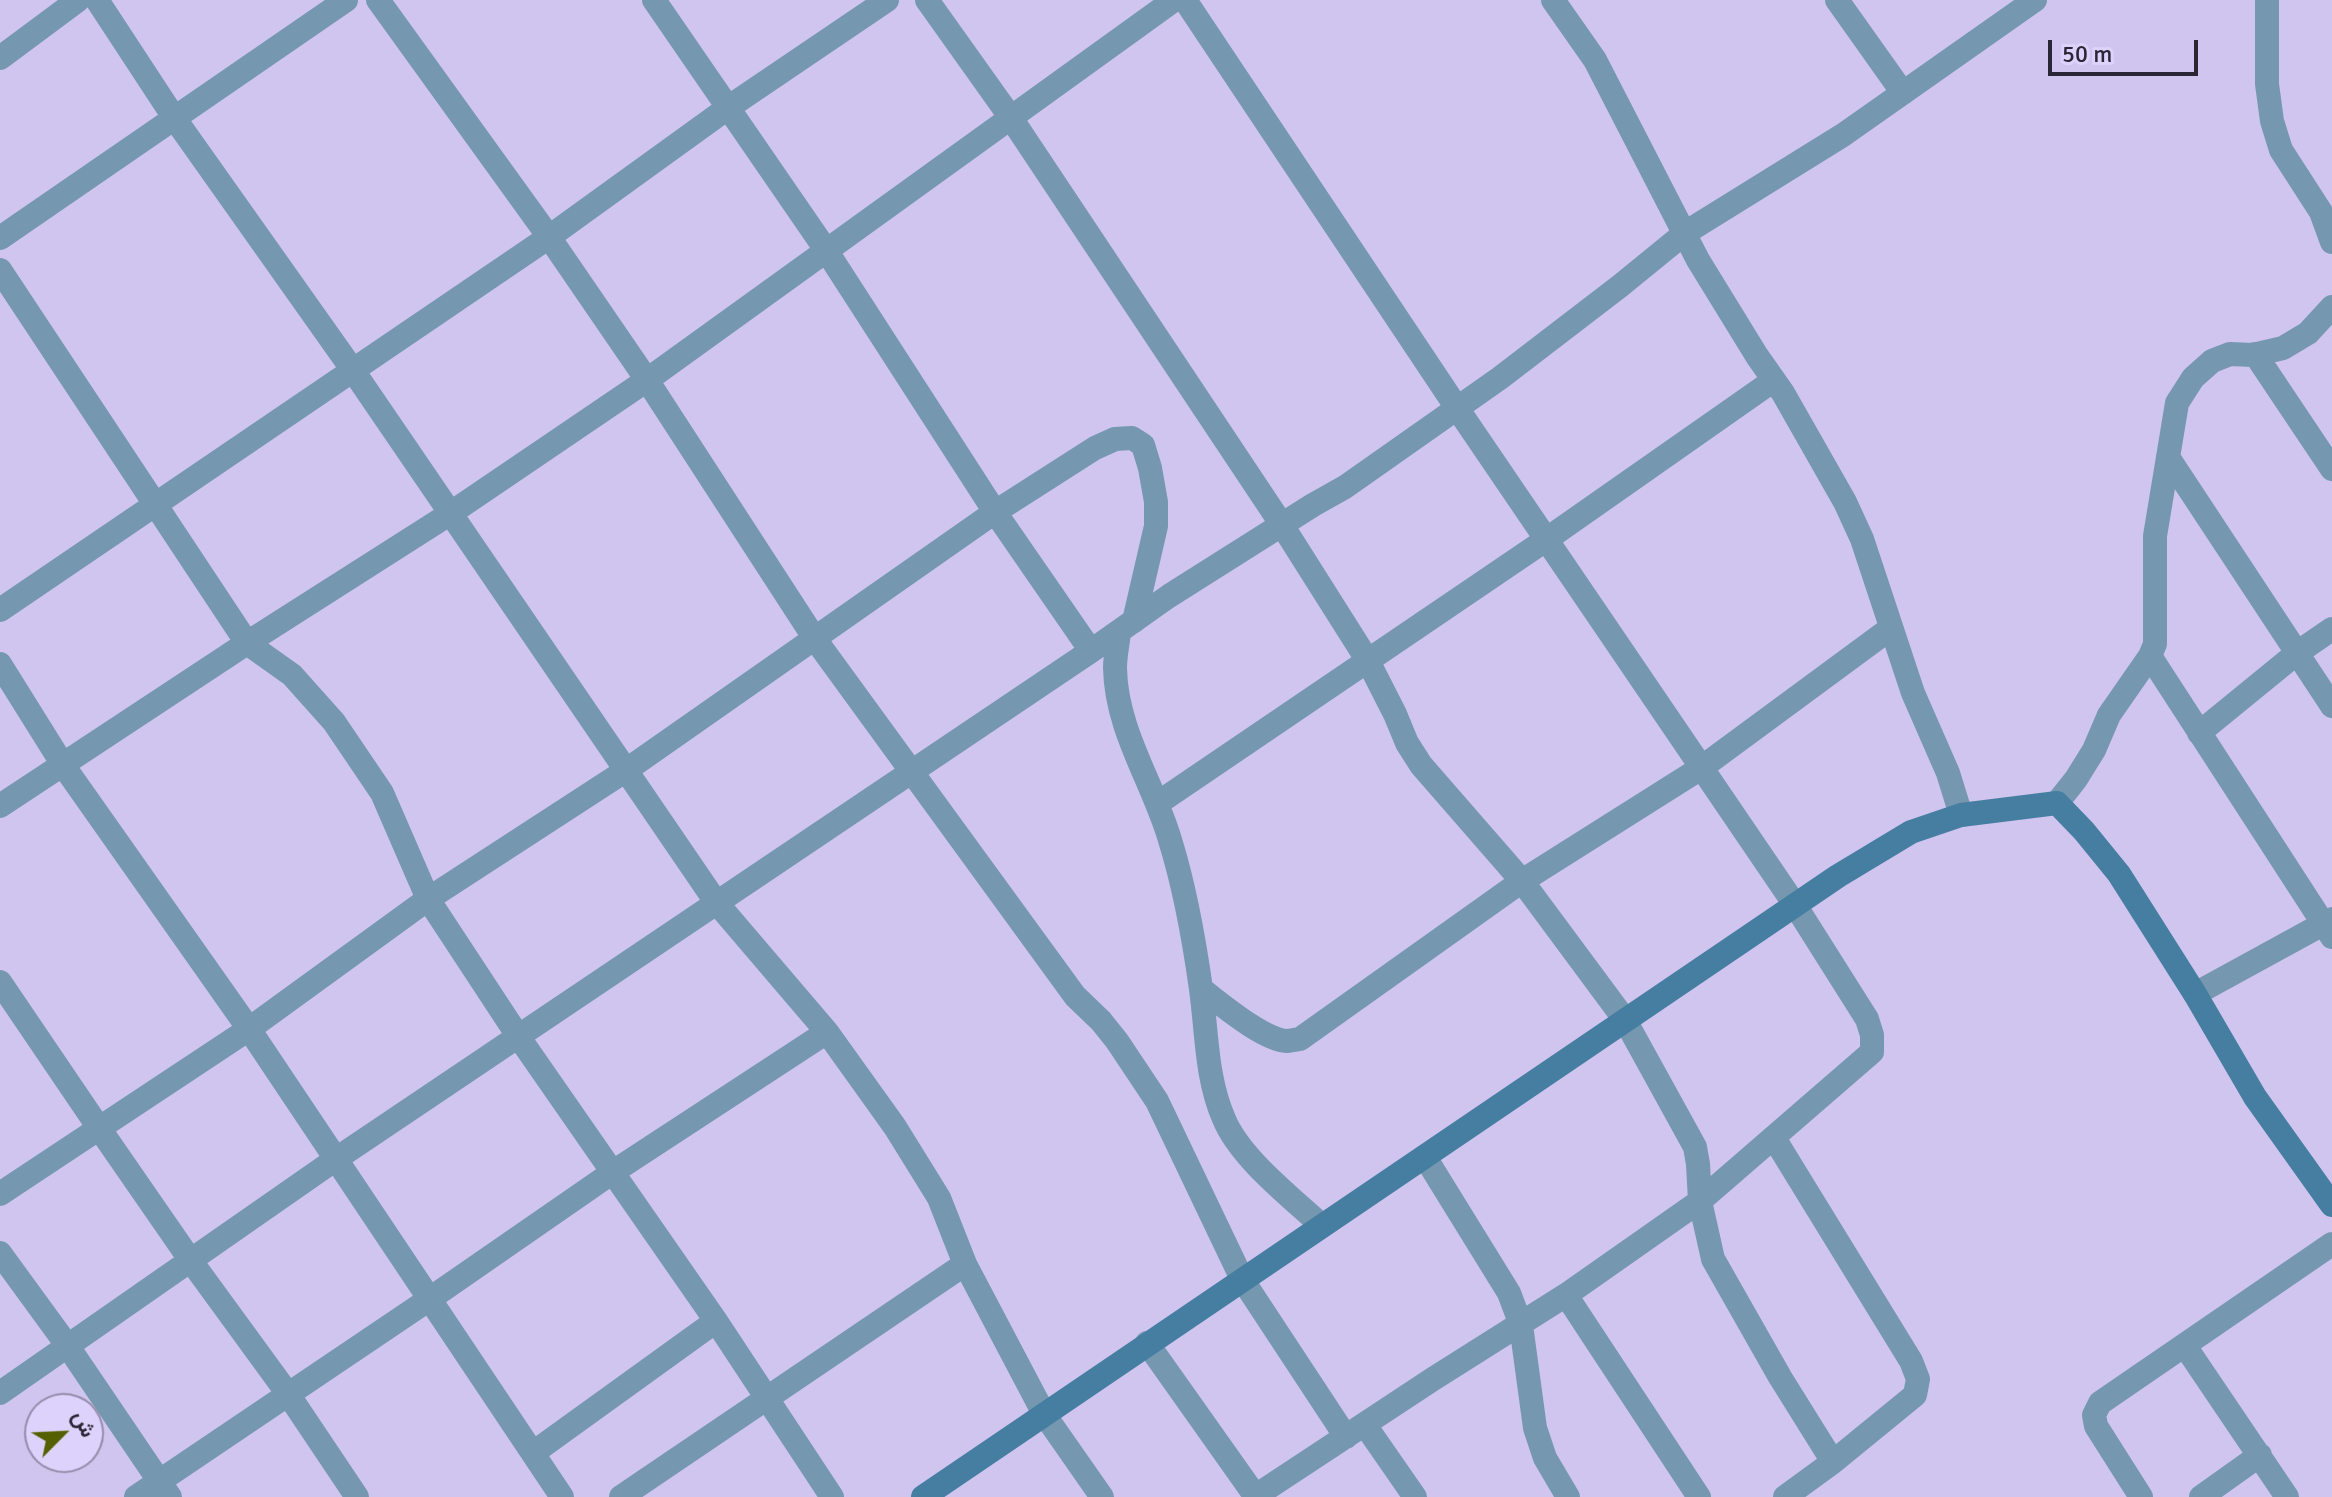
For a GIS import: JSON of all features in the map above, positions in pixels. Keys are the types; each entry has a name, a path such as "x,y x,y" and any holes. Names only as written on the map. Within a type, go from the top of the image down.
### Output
{"street":[{"path":"0,58 78,0"},
{"path":"97,0 175,119 352,369 716,902 827,1032 895,1127 939,1198 965,1264 1044,1414 1102,1497"},
{"path":"0,238 346,0"},
{"path":"378,0 549,237 647,380 815,639 1075,996 1117,1041 1157,1101 1242,1279 1356,1431 1415,1497"},
{"path":"654,0 826,250 995,512 1091,651"},
{"path":"0,610 549,237 729,107 887,0"},
{"path":"927,0 1011,118 1282,525 1368,661 1407,743 1421,765 1522,881 1625,1020 1695,1147 1700,1201 1713,1259 1833,1462"},
{"path":"0,806 451,513 647,380 1174,0"},
{"path":"1147,1343 1255,1497 1433,1379 1521,1325 1700,1201 1872,1052 1872,1035 1867,1019 1795,905 1457,408 1185,0"},
{"path":"1553,0 1595,60 1698,260 1774,380 1845,502 1862,539 1913,693 1948,773 1961,815"},
{"path":"1837,0 1903,93"},
{"path":"0,1393 336,1159 1169,596 1345,487 1457,408 1685,233 1843,135 2035,0"},
{"path":"2267,0 2267,84 2272,121 2281,150 2321,212 2332,242"},
{"path":"0,270 247,643 292,675 334,722 382,793 428,899 518,1036 716,1321 832,1497"},
{"path":"923,1497 1838,876 1911,832 1961,815 2057,803 2076,779 2094,750 2109,715 2150,656 2156,632 2155,536 2177,403 2193,378 2212,361 2230,354 2255,354 2283,348 2308,333 2331,304"},
{"path":"2255,354 2332,469"},
{"path":"1158,803 1547,539 1774,380"},
{"path":"0,1194 249,1029 428,899 625,771 995,512 1105,443 1132,438 1143,445 1150,468 1156,502 1156,526 1115,666 1118,696 1126,729 1171,840 1201,989 1210,1077 1224,1121 1239,1145 1322,1226"},
{"path":"2168,457 2332,706"},
{"path":"1201,989 1246,1022 1275,1037 1288,1041 1300,1039 1522,881 1701,768 1891,628"},
{"path":"2199,733 2297,653 2332,629"},
{"path":"2150,656 2329,927 2195,994"},
{"path":"0,664 63,765 249,1029 562,1497"},
{"path":"2057,803 2119,874 2195,994 2255,1097 2332,1205"},
{"path":"0,982 357,1497"},
{"path":"136,1497 164,1488 288,1394 613,1172 827,1032"},
{"path":"1774,1138 1911,1361 1918,1379 1915,1395 1785,1497"},
{"path":"1425,1157 1509,1293 1521,1325 1535,1428 1545,1458 1568,1497"},
{"path":"2141,1497 2096,1426 2094,1415 2100,1403 2332,1244"},
{"path":"0,1253 164,1488"},
{"path":"621,1497 965,1264"},
{"path":"1566,1295 1699,1497"},
{"path":"533,1453 716,1321"},
{"path":"2185,1346 2287,1497"},
{"path":"2201,1497 2260,1455"}]}
